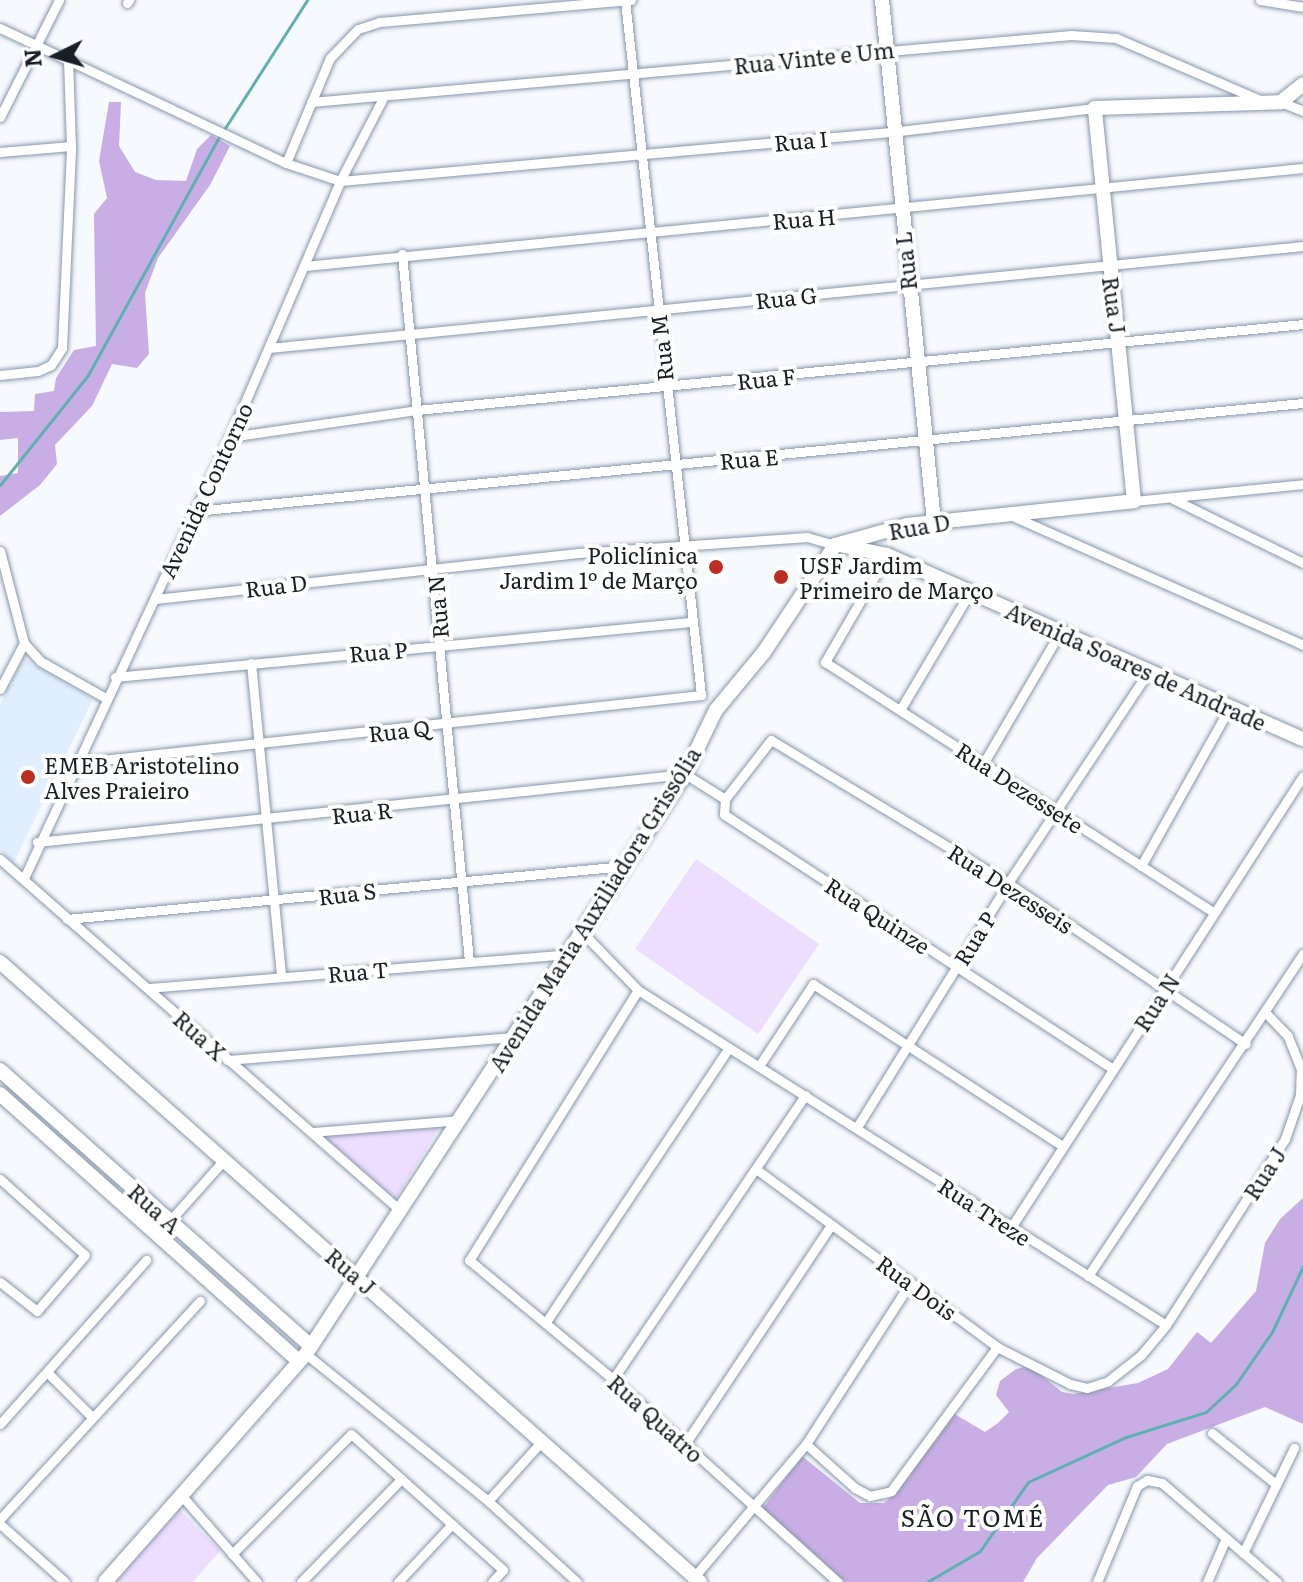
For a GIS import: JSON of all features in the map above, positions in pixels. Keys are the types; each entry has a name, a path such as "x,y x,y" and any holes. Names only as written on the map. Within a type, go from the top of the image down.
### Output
{"street":[{"path":"0,116 59,0"},
{"name":"Rua M","path":"625,0 682,549 701,695"},
{"path":"286,163 330,58 358,29 379,22 631,0"},
{"name":"Rua L","path":"882,0 891,132 934,522"},
{"path":"1260,0 1303,7"},
{"path":"0,28 286,163 340,181"},
{"name":"Rua Vinte e Um","path":"311,102 382,100 887,49 1071,35 1116,38 1262,101 1281,102 1303,111"},
{"path":"0,375 51,365 62,348 71,146 68,60"},
{"path":"1281,102 1303,84"},
{"name":"Avenida Contorno","path":"24,878 37,842 104,697 155,599 230,437 340,181 382,100"},
{"name":"Rua I","path":"340,181 891,132 1095,108 1262,101"},
{"name":"Rua J","path":"1095,108 1134,501"},
{"path":"0,152 71,146"},
{"name":"Rua H","path":"305,266 402,254 900,210 1303,168"},
{"name":"Rua G","path":"269,348 1303,246"},
{"name":"Rua N","path":"402,254 434,566 469,961"},
{"name":"Rua F","path":"230,437 417,410 1303,324"},
{"name":"Rua E","path":"195,511 1303,403"},
{"name":"Rua D","path":"155,599 434,566 807,537 835,545 934,522 1303,484"},
{"path":"1171,498 1303,563"},
{"path":"1007,514 1303,645"},
{"name":"Avenida Soares de Andrade","path":"835,545 887,555 969,594 1303,739"},
{"name":"Avenida Maria Auxiliadora Grissólia","path":"105,1582 305,1354 358,1278 685,774 716,710 764,652 835,545"},
{"path":"0,551 24,643 40,661 104,697"},
{"name":"Rua Dezessete","path":"887,555 825,662 1214,913"},
{"path":"900,710 969,594"},
{"name":"Rua P","path":"115,677 690,622"},
{"path":"983,764 1060,632"},
{"path":"0,689 24,643"},
{"path":"251,663 271,902 281,977"},
{"name":"Rua P","path":"857,1127 1008,883 1148,672"},
{"path":"701,695 716,710"},
{"name":"Rua Q","path":"75,763 701,695"},
{"path":"1141,866 1230,707"},
{"name":"Rua Dezesseis","path":"725,799 771,740 1008,883 1163,992 1246,1044"},
{"path":"685,774 725,799"},
{"name":"Rua R","path":"37,842 266,822 685,774"},
{"name":"Rua N","path":"1010,1229 1303,776"},
{"name":"Rua Quinze","path":"725,799 724,814 1113,1069"},
{"name":"Rua X","path":"0,859 401,1211"},
{"name":"Rua S","path":"67,919 625,866"},
{"name":"Rua Treze","path":"582,932 638,990 857,1127 1010,1229 1166,1325"},
{"name":"Rua T","path":"148,988 568,954"},
{"path":"1088,1276 1246,1044 1303,954"},
{"name":"Rua J","path":"0,962 697,1579"},
{"path":"759,1066 813,984 1062,1146"},
{"name":"Rua Quatro","path":"638,990 469,1260 613,1379 838,1582"},
{"name":"Rua J","path":"1087,1388 1108,1381 1141,1355 1166,1325 1294,1121 1301,1069 1288,1036 1266,1013"},
{"path":"227,1060 515,1037"},
{"path":"546,1322 729,1048"},
{"name":"Rua A","path":"0,1070 170,1221 305,1354"},
{"name":"Rua A","path":"0,1094 159,1233 488,1501 577,1582"},
{"path":"613,1379 805,1095"},
{"path":"312,1132 461,1120"},
{"path":"87,1170 98,1157"},
{"path":"159,1233 223,1161"},
{"name":"Rua Dois","path":"756,1169 997,1347 1087,1388"},
{"path":"0,1179 85,1255 37,1311 0,1282"},
{"path":"685,1444 831,1225"},
{"path":"0,1424 146,1260"},
{"path":"697,1579 806,1444 911,1282"},
{"path":"65,1582 0,1522 200,1301"},
{"path":"806,1444 855,1488 870,1496 891,1491 997,1347"},
{"path":"47,1372 92,1417"},
{"path":"1212,1433 1276,1484"},
{"path":"232,1554 351,1434 503,1570 492,1582"},
{"path":"488,1501 542,1441"},
{"path":"1243,1553 1294,1448"},
{"path":"301,1582 401,1479"},
{"path":"1097,1582 1137,1486 1147,1480 1162,1483 1277,1582"},
{"path":"181,1495 257,1582"},
{"path":"398,1582 452,1524"},
{"path":"1207,1582 1226,1538"}],"shaded area":[{"path":"109,102 121,102 119,146 135,172 156,180 186,181 197,149 211,135 230,146 210,185 158,258 145,293 149,354 137,368 112,364 92,406 55,445 57,464 40,485 0,516 0,476 18,473 18,438 0,440 0,412 34,411 35,394 54,391 56,378 74,350 96,346 94,214 107,198 99,161"},
{"name":"EMEB Aristotelino Alves Praieiro","path":"24,658 93,699 14,862 0,850 0,704"},
{"path":"696,859 819,944 758,1034 635,949"},
{"path":"441,1125 395,1200 320,1135"},
{"path":"1303,1198 1303,1424 1265,1407 1167,1444 1136,1477 1108,1485 1037,1558 1023,1582 845,1582 763,1508 802,1456 860,1503 884,1503 900,1489 951,1412 985,1432 1009,1412 996,1395 1000,1381 1016,1369 1030,1366 1062,1392 1073,1394 1138,1383 1168,1369 1197,1332 1211,1343 1256,1291 1265,1243 1280,1219"},
{"path":"178,1508 220,1551 193,1582 113,1582"}],"waterway":[{"path":"0,485 88,375 216,142 307,0"},
{"path":"927,1582 980,1551 1028,1482 1126,1437 1206,1412 1236,1384 1272,1332 1303,1266"}],"place":[{"name":"Policlínica Jardim 1º de Março","path":"716,567"},
{"name":"USF Jardim Primeiro de Março","path":"781,577"},
{"name":"EMEB Aristotelino Alves Praieiro","path":"28,777"}],"district":[{"name":"SÃO TOMÉ","path":"973,1517"}]}
